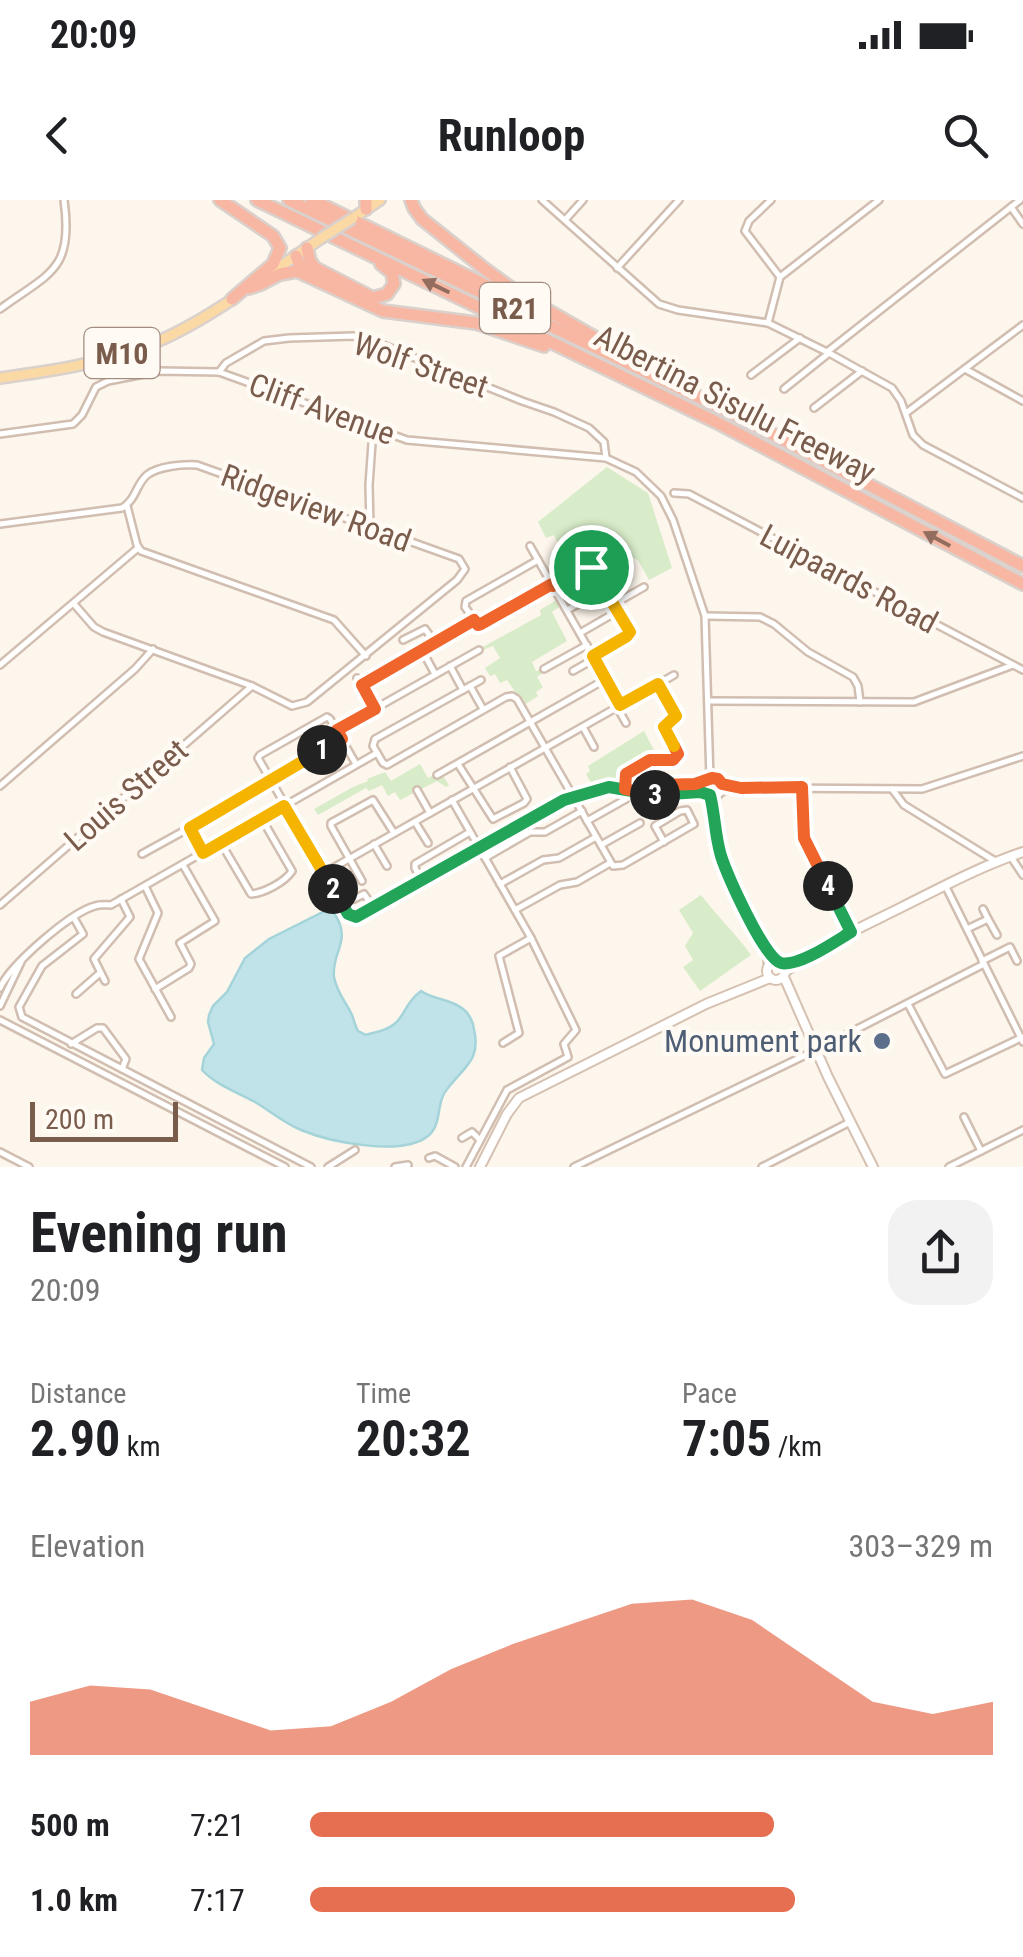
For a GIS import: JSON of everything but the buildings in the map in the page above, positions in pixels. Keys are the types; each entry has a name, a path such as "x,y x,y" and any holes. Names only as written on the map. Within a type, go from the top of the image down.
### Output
{"highway":[{"path":"220,200 267,231 280,248 273,264 232,299"},
{"path":"253,200 378,263 392,273 392,289 382,297 368,297 315,268 305,250"},
{"name":"Albertina Sisulu Freeway","path":"253,200 716,422 1023,584"},
{"name":"Albertina Sisulu Freeway","path":"289,200 740,416 1023,566"},
{"path":"312,200 740,416"},
{"path":"411,200 419,215 486,270 538,306 622,354"},
{"path":"305,250 300,266 308,275"},
{"path":"249,288 289,271 308,275 383,311 476,323 618,374"}],"main road":[{"name":"M10","path":"0,378 73,366 134,350 180,331 352,218 366,204 380,200"}],"street":[{"path":"0,309 55,270 65,242 64,200"},
{"path":"542,200 654,300 667,308 768,323 828,352 892,388 913,435 923,444 1023,498"},
{"path":"564,220 583,200"},
{"path":"617,268 679,200"},
{"path":"771,200 749,221 746,230 780,277"},
{"path":"768,323 780,277 879,200"},
{"path":"784,389 1020,200"},
{"path":"1011,208 1023,224"},
{"path":"906,414 1023,325"},
{"name":"Wolf Street","path":"219,372 264,341 364,338 589,428 604,442 606,458"},
{"path":"751,376 800,338"},
{"path":"965,369 1023,401"},
{"name":"Cliff Avenue","path":"0,434 73,424 82,415 96,386 108,380 159,371 219,372 416,442 606,458 636,472 658,491 669,511 705,616"},
{"path":"814,408 862,371"},
{"path":"370,528 373,429"},
{"name":"Ridgeview Road","path":"127,506 148,474 192,464 458,559 465,568 458,580 366,656"},
{"name":"Luipaards Road","path":"674,493 689,494 1023,670"},
{"path":"0,524 127,506 138,548 144,552 334,620 366,656 307,702 292,706 252,686 102,632 74,604"},
{"path":"530,546 606,679 626,723"},
{"path":"0,665 138,548"},
{"path":"591,567 592,554"},
{"path":"538,560 466,601 478,625 591,567"},
{"path":"599,579 625,564"},
{"path":"573,672 630,632 591,567"},
{"path":"614,604 644,586"},
{"path":"567,610 604,588"},
{"path":"580,634 618,612"},
{"path":"860,702 853,677 802,649 768,620 705,616 719,846 764,948 874,1167"},
{"path":"375,709 359,682 474,620"},
{"path":"404,640 425,629 435,643"},
{"path":"544,670 586,645"},
{"path":"0,786 153,649"},
{"path":"422,650 436,674"},
{"path":"337,730 479,650"},
{"path":"708,701 914,702 1014,665"},
{"path":"450,666 463,690"},
{"path":"324,873 674,675"},
{"path":"437,775 606,679"},
{"path":"481,680 375,739 372,744 383,763 512,696 518,699 615,867 623,865 664,842 694,824 686,810 654,826 664,842"},
{"path":"625,789 626,774 647,762 673,760 678,754 664,727 676,718 675,714 658,684"},
{"name":"Louis Street","path":"0,904 252,686"},
{"path":"470,686 484,709"},
{"path":"356,764 326,717 260,755 258,760 352,917 574,797 609,787 651,795 714,787"},
{"path":"582,726 594,747"},
{"path":"142,854 342,739"},
{"path":"0,988 22,960 61,925 94,906 111,905 377,753"},
{"path":"634,791 649,786 695,784 922,789 1023,756"},
{"path":"458,764 493,819 524,802 526,797 510,768"},
{"path":"802,787 804,838 851,932"},
{"path":"892,789 904,805 994,861"},
{"path":"417,790 430,812"},
{"path":"587,821 626,799"},
{"path":"362,880 331,823 369,800 376,802 394,833"},
{"path":"452,800 531,938 576,1030 564,1044 568,1057 507,1090 466,1167"},
{"path":"485,858 530,832 545,832 582,811"},
{"path":"221,843 251,894 289,877 292,871 262,819"},
{"path":"414,822 428,844"},
{"path":"601,845 640,823"},
{"path":"190,827 203,853"},
{"path":"421,879 415,864 470,832"},
{"path":"500,884 596,837"},
{"path":"374,844 386,866"},
{"path":"480,1167 506,1114 519,1098 994,861 1023,852"},
{"path":"1011,856 1023,875"},
{"path":"515,910 611,863"},
{"path":"155,989 190,968 180,943 214,921 183,864"},
{"path":"908,1004 945,1074 1022,1039 945,885"},
{"path":"145,886 158,913 138,958 172,1017"},
{"path":"342,905 364,894 373,907"},
{"path":"105,982 94,957 130,917 122,899"},
{"path":"984,909 997,935"},
{"path":"74,918 82,936 36,971 18,1010 27,1021 311,1167"},
{"path":"968,929 988,919"},
{"path":"503,1044 519,1034 500,956 531,938"},
{"path":"574,1167 908,1004 1010,946 1017,960"},
{"path":"1,1002 22,960"},
{"path":"76,994 100,972"},
{"path":"0,1020 285,1167"},
{"path":"71,1044 102,1028 126,1058 121,1070"},
{"path":"964,1116 980,1150"},
{"path":"762,1167 850,1122"},
{"path":"949,1167 1023,1130"},
{"path":"462,1138 472,1132 480,1140"},
{"path":"328,1167 354,1150"},
{"path":"0,1152 29,1167"},
{"path":"429,1158 436,1156 451,1166"},
{"path":"395,1167 408,1165"}],"green space":[{"path":"607,467 648,493 672,568 649,580 626,548 620,551 600,532 582,542 592,558 590,562 567,575 554,535 546,538 538,522"},
{"path":"558,599 562,605 552,612 567,641 532,662 536,671 544,672 537,677 543,687 536,692 538,696 524,705 507,680 500,683 485,668 500,658 493,646 481,648 541,615 540,610"},
{"path":"644,731 658,758 625,772 619,785 584,789 592,784 586,774 590,771 588,766"},
{"path":"420,764 428,778 443,776 449,785 437,781 400,800 395,792 388,796 382,785 369,791 366,788 318,815 314,809 367,779 385,772 391,781"},
{"path":"701,895 751,955 700,991 683,967 693,960 685,946 693,933 679,910"}],"water":[{"path":"327,910 334,913 342,931 335,983 358,1031 366,1035 392,1025 421,991 459,1006 472,1021 476,1040 473,1055 444,1094 433,1131 416,1142 401,1146 366,1145 314,1135 220,1084 202,1070 204,1058 214,1044 209,1015 245,958 269,939"}],"place":[{"name":"Monument park","path":"882,1041"}],"route":[{"path":"591,567 630,632 593,656 620,705 658,684 676,716 664,727 678,756 673,760 650,760 626,774 625,789 695,784 712,778 741,788 802,787 804,838 851,932 802,960 778,962 764,948 727,871 710,795 700,792 645,794 609,787 564,800 356,917 348,914 284,806 203,853 191,826 342,739 337,730 375,709 362,685 474,620 481,624 591,567"}]}
